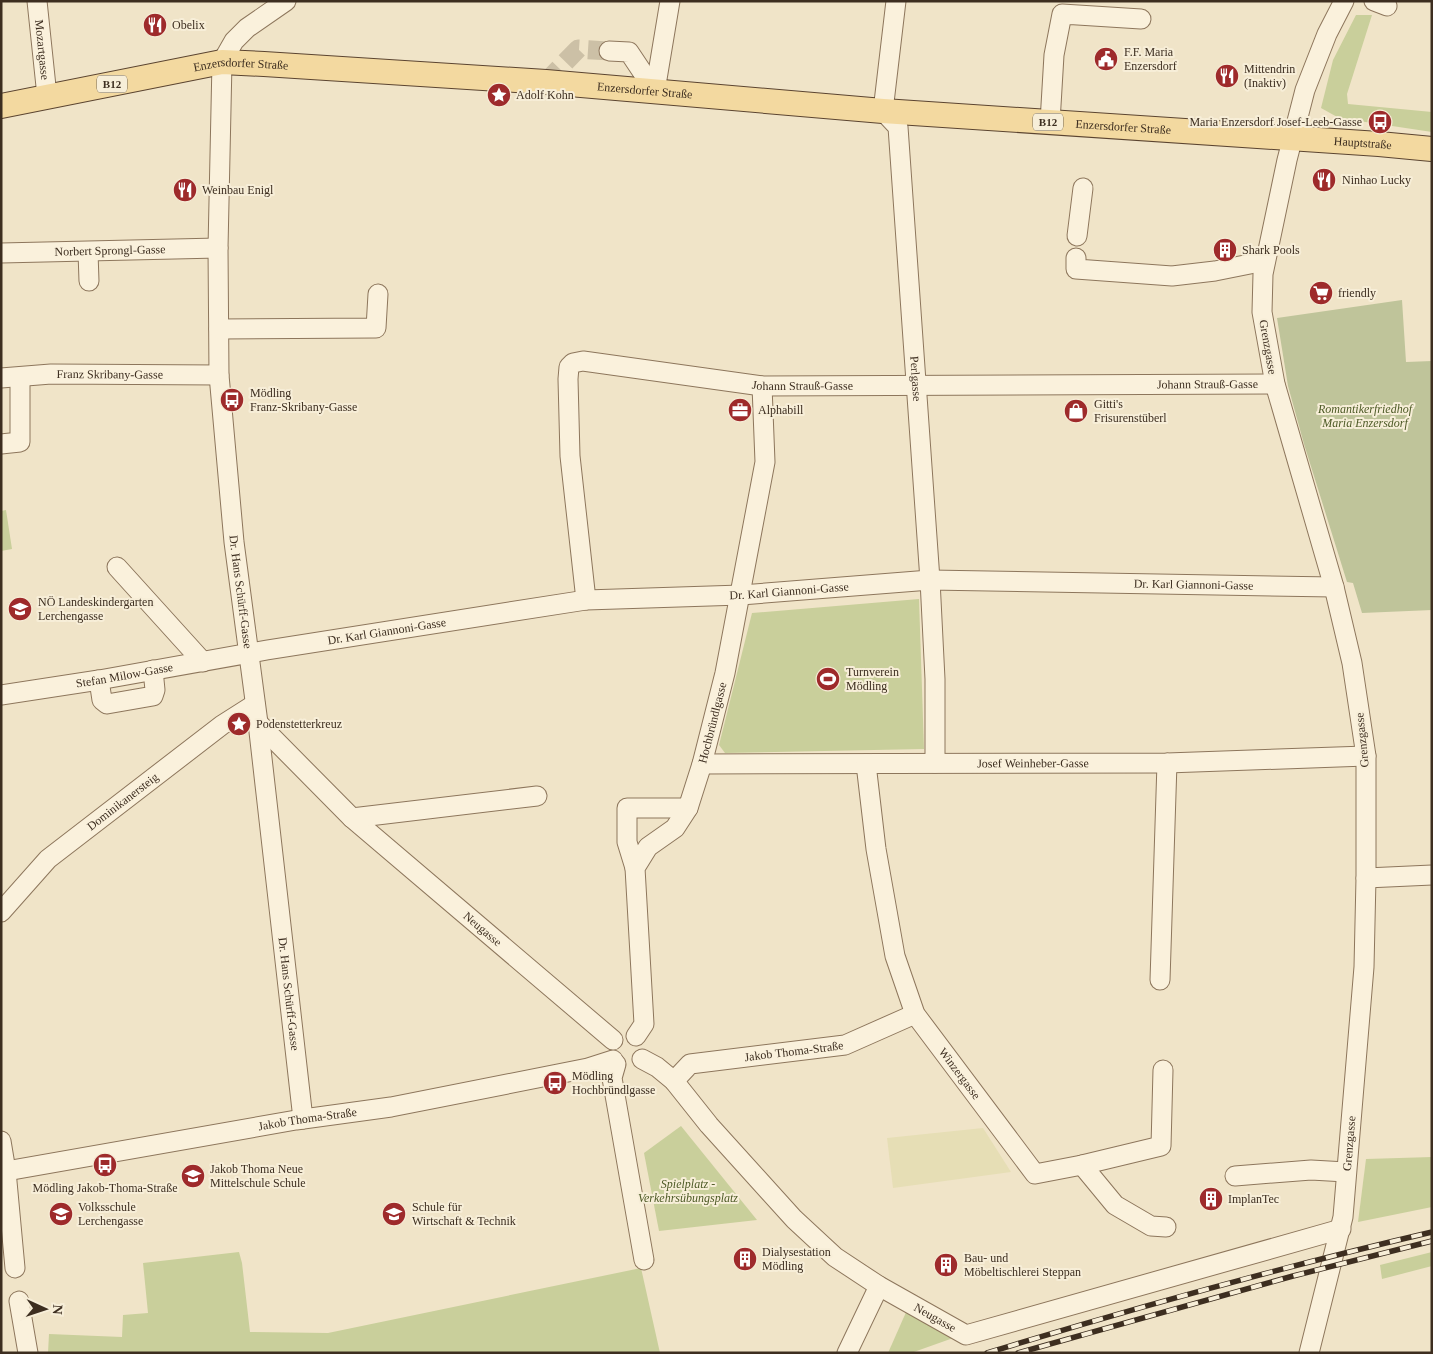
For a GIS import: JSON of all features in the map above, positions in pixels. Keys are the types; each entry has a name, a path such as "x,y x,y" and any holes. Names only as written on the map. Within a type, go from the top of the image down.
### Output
{"main road":[{"name":"Enzersdorfer Straße","path":"1,106 222,62 349,68 883,110 1292,138"},
{"name":"Hauptstraße","path":"1292,138 1432,149"}],"street":[{"name":"Mozartgasse","path":"37,1 47,96"},
{"path":"222,62 234,41 247,28 286,1"},
{"path":"655,91 670,1"},
{"path":"883,110 896,1"},
{"name":"Grenzgasse","path":"1309,1353 1341,1229 1364,967 1366,756 1352,663 1334,587 1275,384 1262,312 1265,261 1292,138 1305,90 1315,63 1344,1"},
{"path":"1050,122 1054,55 1062,14 1140,19"},
{"path":"609,51 629,52 655,91"},
{"name":"Dr. Hans Schürff-Gasse","path":"222,62 218,248 219,375 234,542 258,724 302,1119"},
{"name":"Perlgasse","path":"883,110 898,127 930,580 935,679 935,763"},
{"path":"1077,236 1083,188"},
{"name":"Norbert Sprongl-Gasse","path":"1,253 218,248"},
{"path":"88,252 89,281"},
{"path":"1076,258 1076,269 1172,276 1215,271 1265,261"},
{"path":"219,329 376,328 378,294"},
{"name":"Johann Strauß-Gasse","path":"586,600 570,456 569,367 573,363 583,360 762,386 1275,384"},
{"name":"Franz Skribany-Gasse","path":"1,378 52,374 219,375"},
{"path":"1,444 20,442 20,377"},
{"name":"Hochbründlgasse","path":"636,868 648,846 675,828 688,808 702,764 741,595 765,462 762,386"},
{"path":"117,567 203,662"},
{"name":"Dr. Karl Giannoni-Gasse","path":"248,654 586,600 741,595 930,580 1334,587"},
{"name":"Stefan Milow-Gasse","path":"1,695 248,654"},
{"path":"98,680 102,700 106,704 153,696 155,690 153,670"},
{"name":"Dominikanersteig","path":"1,912 48,859 222,725 255,704"},
{"name":"Neugasse","path":"258,724 352,818 613,1040"},
{"name":"Josef Weinheber-Gasse","path":"702,764 1167,763 1366,756"},
{"path":"1160,980 1167,763"},
{"name":"Winzergasse","path":"866,764 876,849 895,956 915,1014 1035,1174 1161,1146 1163,1070"},
{"path":"352,818 537,796"},
{"path":"636,1036 644,1024 636,868 627,842 627,808 688,808"},
{"path":"1366,878 1432,875"},
{"name":"Jakob Thoma-Straße","path":"674,1081 690,1064 845,1045 915,1014"},
{"path":"614,1062 620,1066 630,1068 639,1063 644,1054 643,1044 636,1036 627,1033 617,1036 613,1040 610,1050 614,1062 612,1078 644,1260"},
{"name":"Neugasse","path":"642,1059 657,1067 674,1081 709,1125 794,1219 835,1257 879,1286 966,1335 1341,1229"},
{"name":"Jakob Thoma-Straße","path":"4,1171 302,1119 391,1107 614,1062"},
{"path":"1,1141 10,1261"},
{"path":"1082,1165 1114,1205 1151,1226 1166,1228"},
{"path":"1234,1176 1311,1170 1346,1172"},
{"path":"847,1353 879,1286"},
{"path":"19,1301 28,1353"}],"shaded area":[{"path":"983,1128 1011,1172 893,1188 887,1138"}],"green space":[{"path":"1356,15 1372,15 1347,94 1348,104 1432,112 1432,132 1339,118 1321,108 1333,60"},
{"name":"Romantikerfriedhof Maria Enzersdorf","path":"1402,300 1406,362 1432,361 1432,610 1362,613 1353,583 1347,582 1304,444 1288,386 1277,318"},
{"path":"6,510 12,549 1,551 1,511"},
{"name":"Turnverein Mödling","path":"919,599 924,749 725,753 719,745 752,613"},
{"name":"Spielplatz - Verkehrsübungsplatz","path":"681,1126 757,1220 659,1231 644,1153"},
{"path":"1432,1157 1432,1207 1358,1222 1366,1159"},
{"path":"239,1252 250,1332 328,1333 641,1268 660,1353 48,1353 49,1334 122,1337 123,1315 148,1313 143,1263"},
{"path":"1432,1252 1432,1266 1382,1279 1380,1265"},
{"path":"907,1310 956,1337 911,1353 888,1353"}],"tunnel":[{"path":"546,82 578,49 609,51"}],"railway":[{"path":"987,1353 1208,1289 1432,1232"},
{"path":"1018,1353 1293,1276 1432,1241"}],"place":[{"name":"Obelix","path":"155,25"},
{"name":"F.F. Maria Enzersdorf","path":"1106,59"},
{"name":"Mittendrin (Inaktiv)","path":"1227,76"},
{"name":"Adolf Kohn","path":"499,95"},
{"name":"Maria Enzersdorf Josef-Leeb-Gasse","path":"1380,122"},
{"name":"Ninhao Lucky","path":"1324,180"},
{"name":"Weinbau Enigl","path":"185,190"},
{"name":"Shark Pools","path":"1225,250"},
{"name":"friendly","path":"1321,293"},
{"name":"Mödling Franz-Skribany-Gasse","path":"232,400"},
{"name":"Alphabill","path":"740,410"},
{"name":"Gitti's Frisurenstüberl","path":"1076,411"},
{"name":"NÖ Landeskindergarten Lerchengasse","path":"20,609"},
{"name":"Turnverein Mödling","path":"828,679"},
{"name":"Podenstetterkreuz","path":"239,724"},
{"name":"Mödling Hochbründlgasse","path":"555,1083"},
{"name":"Mödling Jakob-Thoma-Straße","path":"105,1165"},
{"name":"Jakob Thoma Neue Mittelschule Schule","path":"193,1176"},
{"name":"ImplanTec","path":"1211,1199"},
{"name":"Volksschule Lerchengasse","path":"61,1214"},
{"name":"Schule für Wirtschaft & Technik","path":"394,1214"},
{"name":"Dialysestation Mödling","path":"745,1259"},
{"name":"Bau- und Möbeltischlerei Steppan","path":"946,1265"}]}
